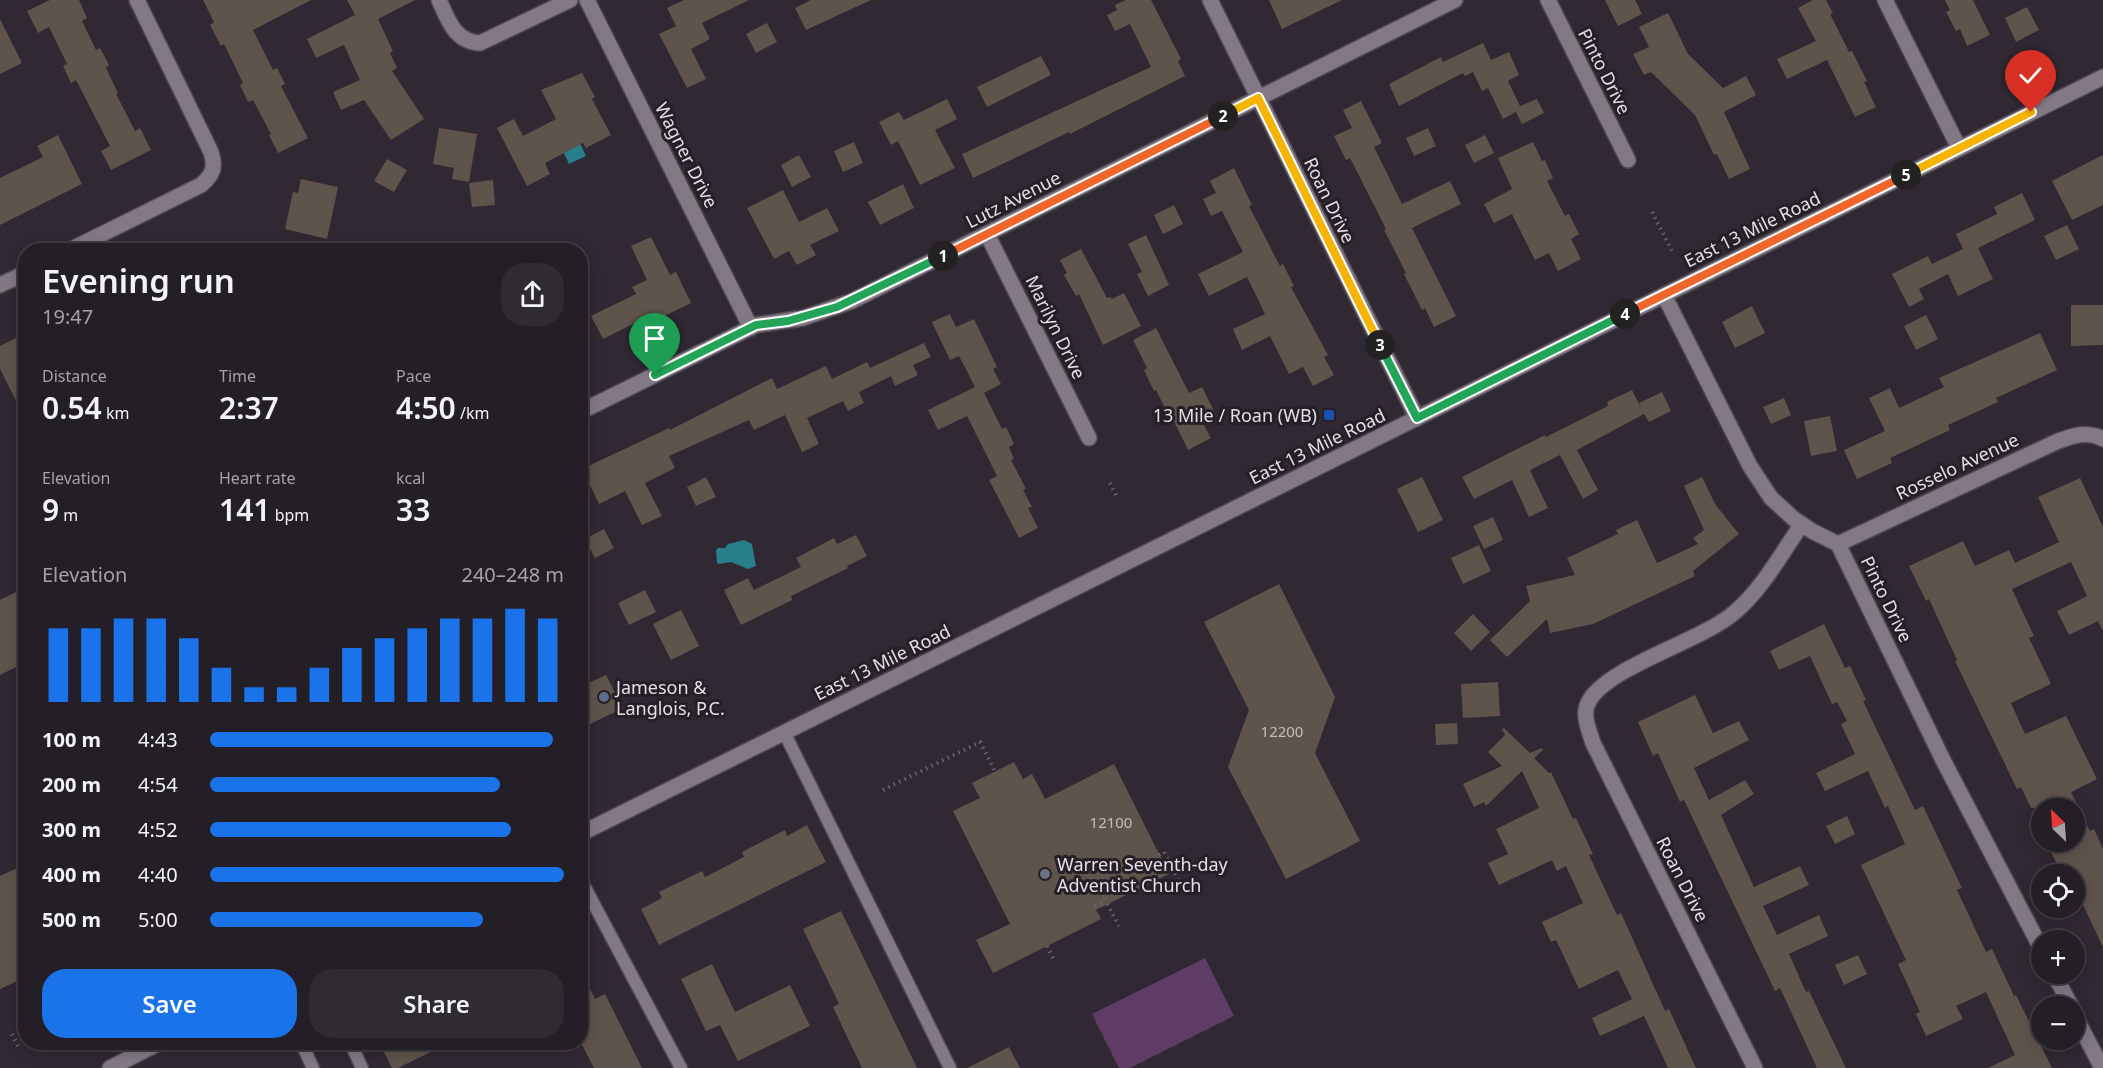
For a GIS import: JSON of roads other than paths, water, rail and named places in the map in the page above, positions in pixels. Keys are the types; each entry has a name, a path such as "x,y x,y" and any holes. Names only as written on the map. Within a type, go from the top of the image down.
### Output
{"street":[{"path":"84,243 201,185 210,178 214,170 211,152 137,0"},
{"path":"439,0 453,30 462,39 472,43 488,41 570,0"},
{"name":"Wagner Drive","path":"587,0 751,328"},
{"name":"Roan Drive","path":"1210,0 1417,418"},
{"name":"Lutz Avenue","path":"588,408 751,328 764,323 788,321 837,307 1455,0"},
{"name":"Pinto Drive","path":"1548,0 1628,160"},
{"path":"1885,0 1959,148"},
{"name":"East 13 Mile Road","path":"588,830 2103,76"},
{"name":"Marilyn Drive","path":"987,234 1089,438"},
{"path":"0,285 18,277"},
{"name":"Pinto Drive","path":"1664,295 1750,466 1771,498 1802,524 1839,544 1938,750 2032,930"},
{"name":"Rosselo Avenue","path":"1839,544 2056,442 2084,434 2099,437"},
{"name":"Roan Drive","path":"1755,1068 1593,743 1586,721 1587,704 1597,689 1609,679 1691,640 1736,612 1757,590 1802,524"},
{"path":"2085,1035 2102,1068"},
{"path":"110,1068 134,1063 151,1050"}],"lane":[{"path":"784,732 950,1068"},
{"path":"588,893 681,1068"},
{"path":"305,1050 313,1068"},
{"path":"354,1050 362,1068"}],"water":[{"path":"573,128 586,156 569,164 556,136"},
{"path":"744,540 752,544 756,566 748,569 731,562 717,563 716,550 718,548 725,548 728,544"}],"place":[{"name":"13 Mile / Roan (WB)","path":"1329,415"},
{"name":"Jameson & Langlois, P.C.","path":"604,697"},
{"name":"Warren Seventh-day Adventist Church","path":"1045,874"}]}
